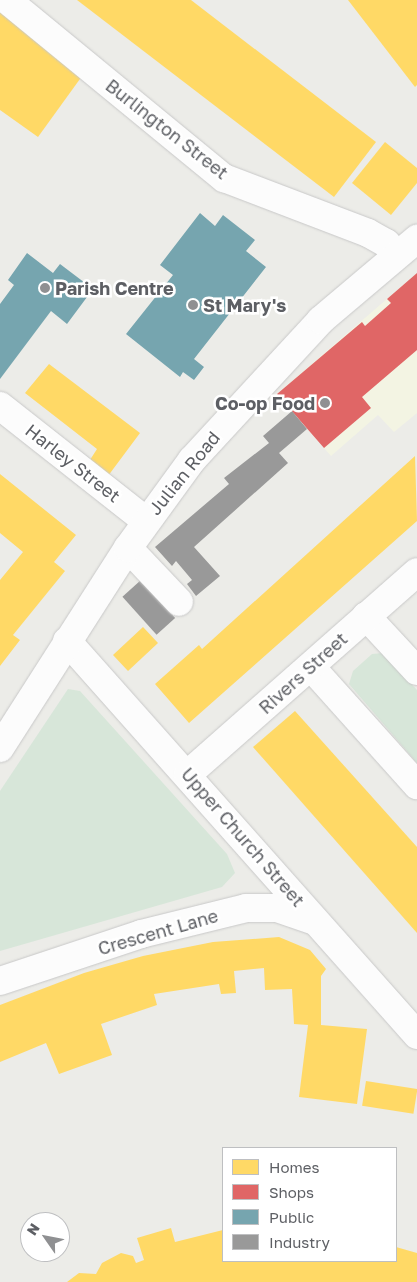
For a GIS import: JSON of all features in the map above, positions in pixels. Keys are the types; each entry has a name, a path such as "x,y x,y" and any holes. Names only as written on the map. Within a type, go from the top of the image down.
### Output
{"street":[{"name":"Burlington Street","path":"7,0 224,178 368,233 386,243 407,247"},
{"name":"Julian Road","path":"0,748 67,641 146,521 192,460 252,392 322,320 407,247"},
{"name":"Harley Street","path":"0,406 146,521"},
{"path":"128,548 178,602"},
{"name":"Rivers Street","path":"188,774 417,572"},
{"path":"366,616 417,671"},
{"name":"Upper Church Street","path":"67,641 188,774 318,923 412,1020"},
{"path":"311,666 417,785"},
{"name":"Crescent Lane","path":"0,981 141,934 246,908 277,908 318,923"}],"shaded area":[{"path":"417,273 417,413 394,432 378,415 331,456 277,394"},
{"path":"383,653 417,690 417,763 349,684 353,671 372,654"},
{"path":"68,689 80,691 227,854 235,873 222,887 0,951 0,791"}],"building: Homes":[{"path":"77,0 191,0 376,142 334,197"},
{"path":"348,0 417,0 417,85 415,87"},
{"path":"0,10 85,72 38,137 0,110"},
{"path":"385,142 417,168 417,183 391,215 352,183"},
{"path":"49,364 140,433 105,480 88,463 97,449 25,393"},
{"path":"415,456 417,521 189,723 155,684 199,645 202,649"},
{"path":"0,474 76,535 54,562 65,571 13,635 20,640 0,666 0,580 23,552 0,533"},
{"path":"143,627 158,643 128,671 113,655"},
{"path":"295,711 417,847 417,933 253,747"},
{"path":"279,937 310,950 326,969 321,976 321,1025 367,1029 357,1104 299,1097 308,1025 294,1024 292,989 265,990 264,968 234,971 236,993 221,994 219,984 154,994 157,1005 101,1024 112,1055 59,1074 46,1043 0,1062 0,1005 84,973 143,956 213,942"},
{"path":"366,1081 417,1089 413,1114 362,1106"},
{"path":"171,1228 175,1242 222,1230 222,1262 397,1262 397,1247 417,1253 417,1282 67,1282 79,1273 96,1274 102,1263 121,1253 133,1256 136,1263 144,1260 137,1238"}],"building: Shops":[{"path":"417,273 417,350 362,397 371,408 324,448 277,394 362,322 365,326 391,303 387,299"}],"building: Public":[{"name":"St Mary's","path":"200,213 215,226 223,215 255,240 246,251 266,267 194,359 204,367 194,380 183,372 180,377 126,334 173,275 160,265"},
{"path":"27,253 53,273 60,264 93,289 67,324 51,311 0,379 0,304 14,285 8,280"}],"building: Industry":[{"path":"292,411 307,429 279,453 288,463 194,547 220,576 196,596 187,584 192,580 176,561 172,566 155,547 229,484 224,478 269,443 263,436"},
{"path":"141,580 175,618 157,635 122,597"}],"place":[{"name":"Parish Centre","path":"45,288"},
{"name":"St Mary's","path":"193,305"},
{"name":"Co-op Food","path":"325,403"}]}
